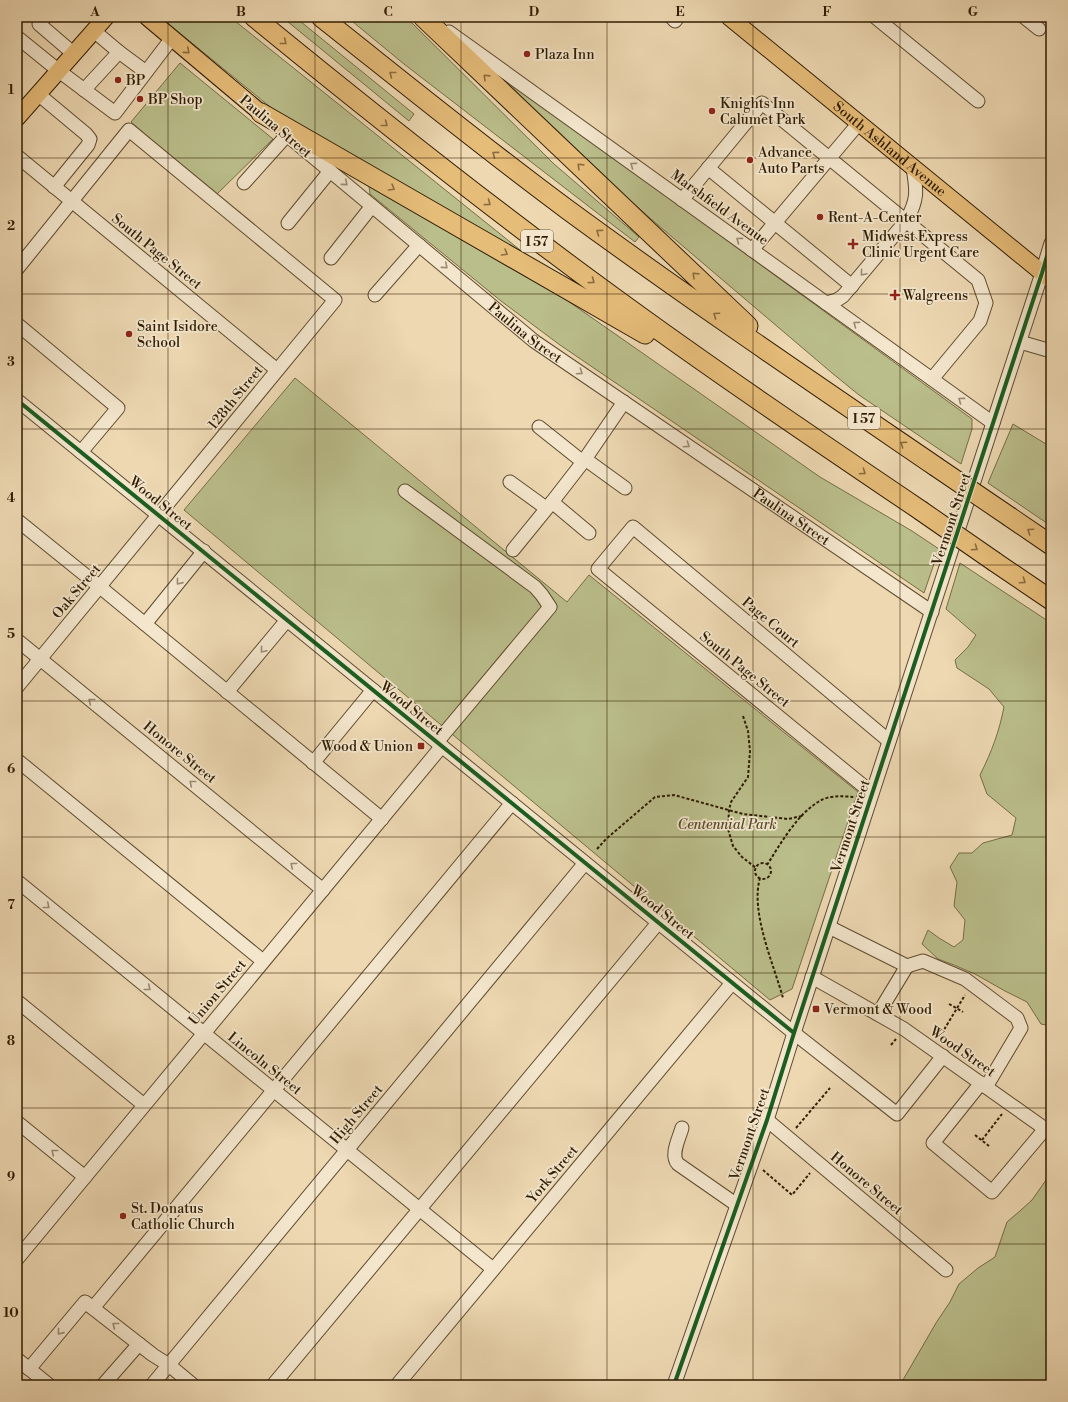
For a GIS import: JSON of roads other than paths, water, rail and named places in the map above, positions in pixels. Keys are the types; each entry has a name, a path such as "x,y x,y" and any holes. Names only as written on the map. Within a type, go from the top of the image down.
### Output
{"highway":[{"name":"I 57","path":"254,17 373,114 539,242 683,347 1051,600"},
{"name":"I 57","path":"321,17 432,106 567,209 794,370 1051,545"},
{"path":"423,17 794,370"},
{"path":"261,113 623,320 831,450"}],"main road":[{"path":"17,118 106,17"},
{"name":"Paulina Street","path":"147,17 261,113"},
{"name":"South Ashland Avenue","path":"728,17 1047,277"}],"street":[{"path":"45,17 39,24 74,54"},
{"name":"Marshfield Avenue","path":"429,17 993,423"},
{"path":"671,17 675,20 678,17"},
{"path":"875,17 978,101"},
{"path":"1024,17 1039,29"},
{"path":"94,31 146,72"},
{"path":"17,37 58,71 115,114 172,38"},
{"path":"84,90 119,52"},
{"path":"38,94 90,139 88,145 54,187"},
{"path":"682,200 762,103 978,280 986,303 980,321 932,379"},
{"name":"Paulina Street","path":"261,113 534,341 932,612"},
{"path":"752,250 859,123"},
{"name":"128th Street","path":"72,202 129,130 335,300 159,515"},
{"path":"244,183 287,135"},
{"name":"South Page Street","path":"17,156 277,370"},
{"path":"708,168 852,286"},
{"path":"826,303 837,300 843,296 906,221 916,200 916,184 913,168"},
{"path":"288,224 330,171"},
{"path":"17,269 72,202"},
{"path":"331,258 372,206"},
{"name":"Vermont Street","path":"674,1385 767,1120 812,977 1020,342 1047,277 1051,243"},
{"path":"375,294 419,245"},
{"path":"17,324 118,408 81,452"},
{"path":"1020,342 1051,351"},
{"name":"Wood Street","path":"17,400 732,983 897,1114 943,1056"},
{"path":"513,550 584,460 624,402"},
{"path":"539,427 625,488"},
{"path":"510,482 589,533"},
{"name":"Union Street","path":"20,1250 84,1177 382,819 439,744 550,607 535,587 405,491"},
{"name":"Oak Street","path":"17,687 159,515"},
{"path":"17,520 382,819"},
{"name":"South Page Street","path":"633,527 598,569 872,793"},
{"name":"Page Court","path":"633,527 889,741"},
{"path":"145,624 204,551"},
{"path":"228,692 288,620"},
{"name":"Honore Street","path":"17,640 323,890"},
{"path":"313,763 373,690"},
{"path":"17,760 263,961"},
{"path":"93,1308 512,803"},
{"name":"High Street","path":"152,1385 585,863"},
{"name":"Lincoln Street","path":"17,881 493,1269"},
{"path":"273,1385 658,922"},
{"path":"829,927 907,966"},
{"path":"878,1014 907,966 923,961 965,979 1017,1018 1021,1028 983,1085 933,1143 992,1192 1048,1131"},
{"name":"Wood Street","path":"812,977 904,1029 1048,1131"},
{"name":"York Street","path":"397,1385 732,983"},
{"path":"17,1001 144,1105"},
{"name":"Honore Street","path":"767,1120 946,1270"},
{"path":"17,1122 84,1177"},
{"path":"682,1128 675,1153 675,1161 737,1205"},
{"path":"29,1369 85,1302 169,1365 193,1385"},
{"path":"104,1385 139,1344"},
{"path":"17,1359 48,1385"}],"place":[{"name":"Plaza Inn","path":"527,54"},
{"name":"BP","path":"118,80"},
{"name":"BP Shop","path":"140,99"},
{"name":"Knights Inn Calumet Park","path":"712,111"},
{"name":"Advance Auto Parts","path":"750,160"},
{"name":"Rent-A-Center","path":"820,217"},
{"name":"Midwest Express Clinic Urgent Care","path":"853,244"},
{"name":"Walgreens","path":"895,295"},
{"name":"Saint Isidore School","path":"129,334"},
{"name":"Wood & Union","path":"421,746"},
{"name":"Vermont & Wood","path":"816,1009"},
{"name":"St. Donatus Catholic Church","path":"123,1216"}],"park label":[{"name":"Centennial Park","path":"727,824"}]}
